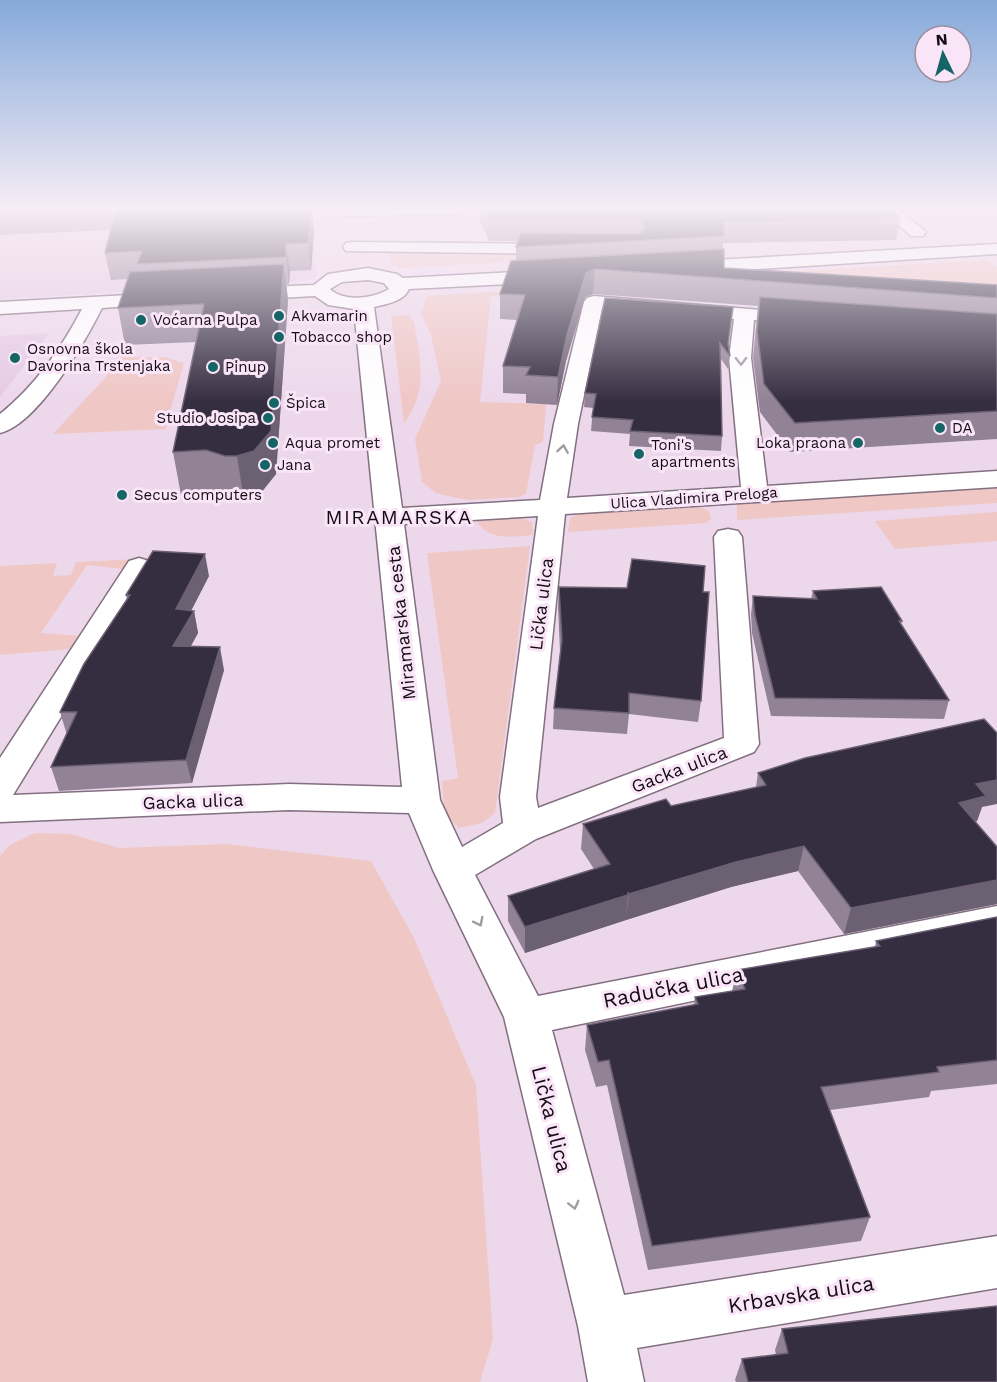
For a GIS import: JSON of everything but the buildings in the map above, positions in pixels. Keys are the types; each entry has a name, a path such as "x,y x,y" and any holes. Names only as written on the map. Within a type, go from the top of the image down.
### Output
{"street":[{"path":"219,296 320,290 326,282 355,274 380,275 399,284 572,274"},
{"path":"320,290 322,295 336,301 363,303 394,295 399,291 399,284"},
{"path":"0,308 185,298"},
{"name":"Lička ulica","path":"523,829 518,796 554,507 576,367 594,302 745,314"},
{"path":"0,426 42,388 61,364 95,303"},
{"name":"Miramarska cesta","path":"363,303 367,321 422,800"},
{"path":"755,494 740,358 745,314 825,320"},
{"name":"Ulica Vladimira Preloga","path":"390,517 997,479"},
{"name":"Gacka ulica","path":"523,829 742,744 728,537"},
{"path":"0,787 139,567"},
{"name":"Gacka ulica","path":"0,809 289,797 422,800"},
{"name":"Lička ulica","path":"422,800 453,870 526,1017 616,1382"},
{"path":"453,870 523,829"},
{"name":"Radučka ulica","path":"526,1017 997,922"},
{"name":"Krbavska ulica","path":"604,1326 997,1262"}],"shaded area":[{"path":"0,273 317,273 317,277 302,281 0,299"},
{"path":"752,273 997,273 997,303 604,282"},
{"path":"587,286 600,295 588,301 491,296 480,402 546,404 543,442 535,445 526,494 520,497 469,500 436,493 422,482 415,439 441,381 431,335 421,313 427,296"},
{"path":"409,315 414,322 421,374 417,398 404,423 391,316"},
{"name":"Osnovna škola Davorina Trstenjaka","path":"49,333 13,380 0,397 0,336"},
{"path":"123,357 164,357 184,363 165,429 53,434 106,377 112,361"},
{"path":"985,486 997,488 997,503 737,520 737,503"},
{"path":"701,507 709,511 711,519 706,523 568,532 570,518 580,514"},
{"path":"997,512 997,541 895,549 875,521"},
{"path":"518,517 532,522 533,535 509,537 494,535 481,527 476,520"},
{"path":"530,546 495,813 482,823 459,828 445,816 442,781 458,778 427,553"},
{"path":"160,558 155,565 125,565 123,569 87,565 41,633 81,636 71,649 0,655 0,566 57,563 53,576 71,575 76,562"},
{"path":"35,833 71,834 119,848 227,844 371,861 414,938 476,1085 493,1339 480,1382 0,1382 0,856 10,845"}],"place":[{"name":"Akvamarin","path":"279,316"},
{"name":"Voćarna Pulpa","path":"141,320"},
{"name":"Tobacco shop","path":"279,337"},
{"name":"Osnovna škola Davorina Trstenjaka","path":"15,358"},
{"name":"Pinup","path":"213,367"},
{"name":"Špica","path":"274,403"},
{"name":"Studio Josipa","path":"268,418"},
{"name":"DA","path":"940,428"},
{"name":"Aqua promet","path":"273,443"},
{"name":"Loka praona","path":"858,443"},
{"name":"Toni's apartments","path":"639,454"},
{"name":"Jana","path":"265,465"},
{"name":"Secus computers","path":"122,495"}],"district":[{"name":"MIRAMARSKA","path":"399,517"}]}
